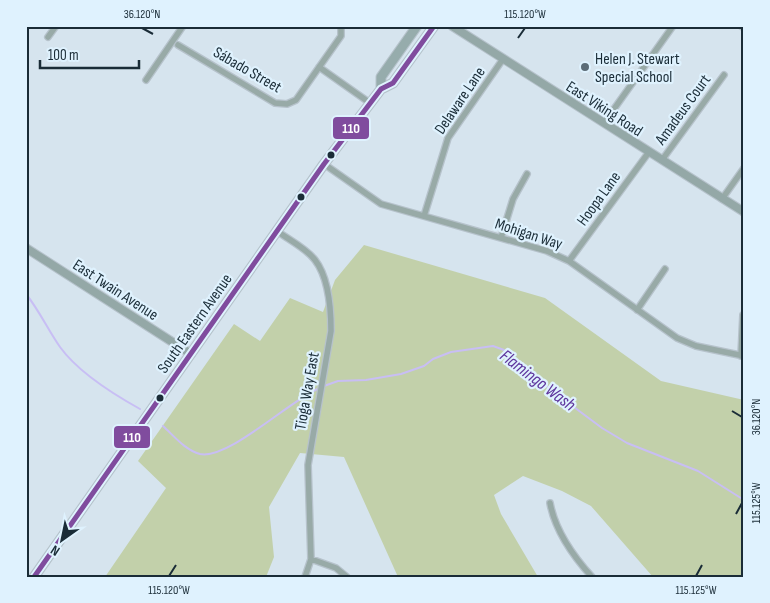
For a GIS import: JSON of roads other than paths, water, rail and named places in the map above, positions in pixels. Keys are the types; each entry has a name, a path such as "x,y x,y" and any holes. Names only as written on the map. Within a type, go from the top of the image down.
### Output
{"main road":[{"name":"South Eastern Avenue","path":"381,89 381,77 417,26"},
{"name":"South Eastern Avenue","path":"34,577 324,164 381,89 393,83 434,26"}],"street":[{"path":"48,37 56,26"},
{"path":"146,80 183,26"},
{"name":"Sábado Street","path":"178,45 275,104 287,104 296,100 341,36 341,26"},
{"name":"East Viking Road","path":"452,26 744,212"},
{"path":"604,123 673,26"},
{"name":"Delaware Lane","path":"424,216 448,138 503,59"},
{"path":"319,67 370,103"},
{"name":"Amadeus Court","path":"662,160 724,74"},
{"name":"Hoopa Lane","path":"569,261 649,152"},
{"name":"Mohigan Way","path":"324,164 381,204 546,250 569,261 677,338 696,346 742,356"},
{"path":"722,198 744,168"},
{"path":"501,238 513,199 527,174"},
{"name":"Tioga Way East","path":"277,232 316,260 324,276 331,311 331,331 308,465 311,558 305,577"},
{"name":"East Twain Avenue","path":"26,248 191,354"},
{"path":"636,310 665,269"},
{"path":"742,356 743,315"},
{"path":"550,502 552,516 559,529 579,562 592,577"},
{"path":"311,558 336,568 347,577"}],"waterway":[{"name":"Flamingo Wash","path":"26,294 67,356 86,374 140,409"},
{"name":"Flamingo Wash","path":"324,386 338,381 366,380 401,374 424,366 433,359 451,352 493,346 504,350 515,358 551,390 602,428 627,443 698,471 744,500"},
{"name":"Flamingo Wash","path":"163,426 189,449 200,454 212,453 227,448 243,439 308,394 320,388"}],"place":[{"name":"Helen J. Stewart Special School","path":"585,67"}]}
